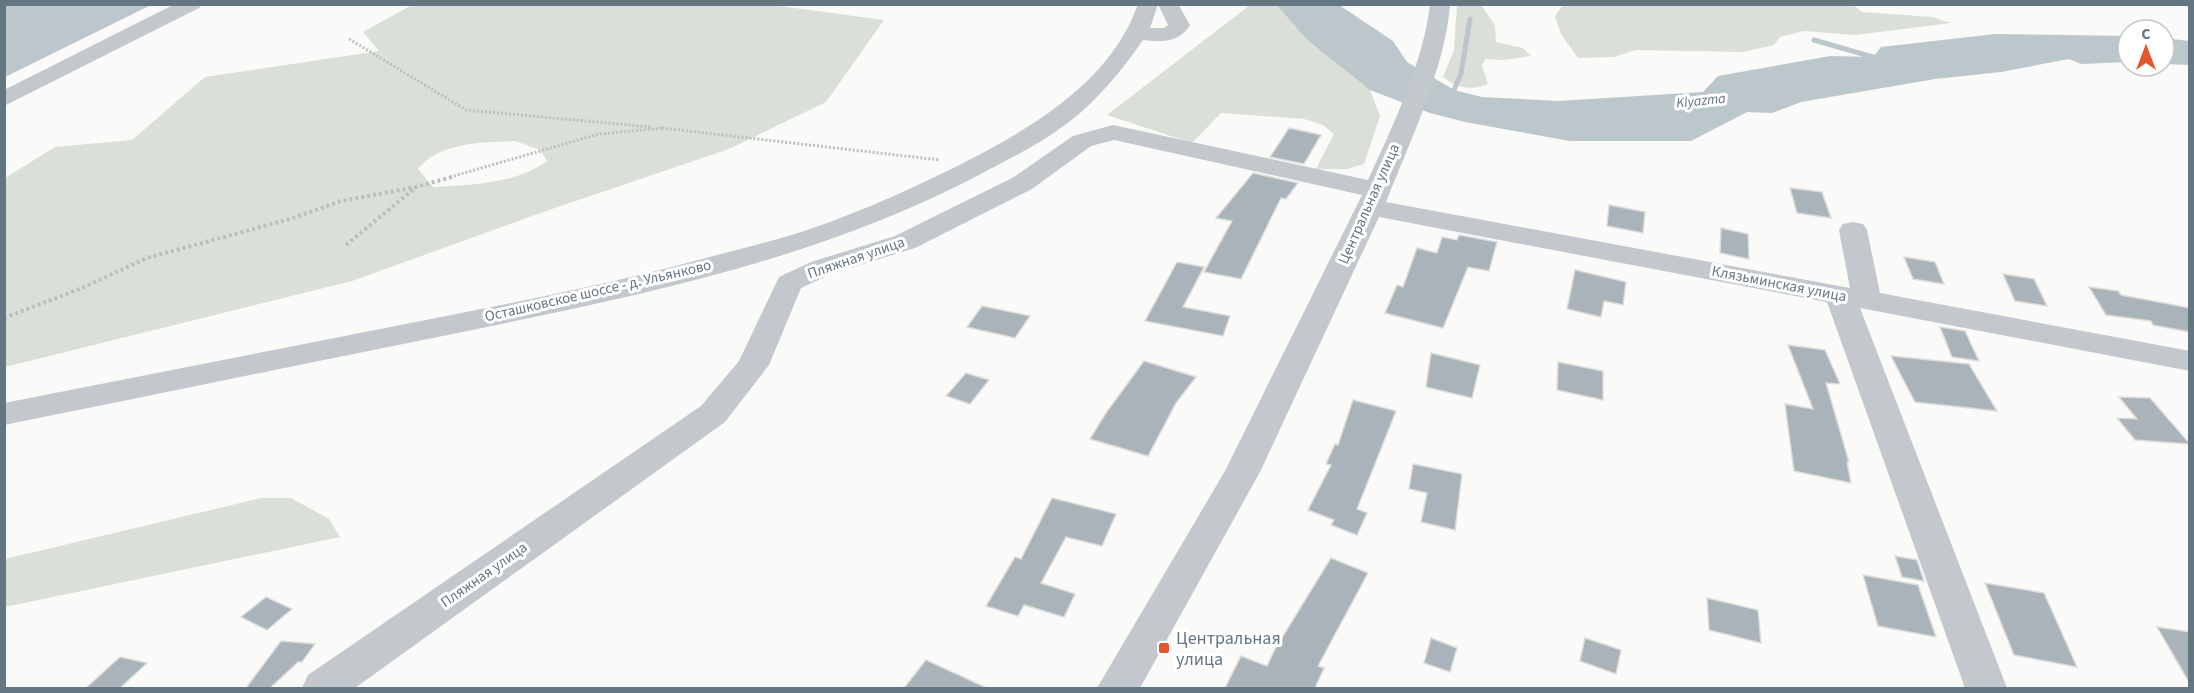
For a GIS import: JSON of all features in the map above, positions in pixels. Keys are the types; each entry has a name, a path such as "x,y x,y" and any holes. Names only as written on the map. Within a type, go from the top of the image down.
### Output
{"street":[{"path":"4,99 192,4"},
{"name":"Осташковское шоссе - д. Ульянково","path":"4,414 543,306 666,279 817,236 860,220 980,164 1061,117 1116,63 1136,33 1148,4"},
{"path":"1136,33 1160,35 1173,33 1178,29 1179,25 1168,4"},
{"name":"Центральная улица","path":"1118,688 1242,472 1373,198 1402,132 1431,50 1438,27 1440,4"},
{"name":"Пляжная улица","path":"323,688 713,414 753,365 789,283 821,268 905,242 1023,183 1082,141 1113,132 1373,198"},
{"name":"Клязьминская улица","path":"1373,198 1854,298 2190,361"},
{"path":"1853,230 1854,298 1986,688"}],"path":[{"path":"349,39 466,110 663,128 980,164"},
{"path":"4,318 82,288 147,258 290,219 340,201 416,187 599,134 663,128"},
{"path":"346,245 416,187"}],"shaded area":[{"path":"765,4 884,20 826,102 729,149 549,210 352,281 5,367 5,178 55,147 132,140 205,77 379,51 363,32 412,5","holes":["515,141 540,150 547,161 535,169 493,182 433,187 418,169 438,153 462,145"]},
{"path":"1277,4 1307,40 1370,90 1380,116 1364,164 1347,169 1316,169 1334,134 1323,125 1304,119 1221,113 1192,143 1107,115 1250,5"},
{"path":"1564,4 1853,5 1862,12 1932,17 1951,23 1855,35 1804,31 1780,37 1774,45 1743,52 1636,50 1614,57 1578,58 1561,34 1555,16"},
{"path":"1457,5 1481,5 1495,25 1496,42 1523,48 1531,56 1504,60 1485,59 1482,65 1488,84 1482,86 1465,87 1448,81 1443,77 1454,50"},
{"path":"261,498 291,498 329,519 340,537 5,607 5,559"}],"water":[{"path":"5,4 151,4 151,5 5,77"},
{"name":"Klyazma","path":"1277,5 1339,5 1393,41 1407,62 1454,90 1482,97 1558,101 1703,92 1718,76 1830,56 1873,57 1881,47 1995,34 2116,36 2116,63 2081,64 2069,59 2001,72 1935,79 1801,102 1772,113 1747,112 1691,141 1570,141 1465,122 1430,113 1370,90 1307,40"},
{"path":"2176,39 2189,41 2189,65 2176,64"}],"building":[{"path":"1289,128 1321,135 1304,164 1270,157"},
{"path":"1253,173 1298,183 1286,199 1281,198 1241,279 1204,272 1232,221 1216,218"},
{"path":"1790,188 1822,192 1831,218 1797,213"},
{"path":"1609,205 1645,212 1643,233 1607,226"},
{"path":"1721,228 1748,234 1749,259 1720,253"},
{"path":"1459,235 1497,242 1489,271 1468,267 1443,328 1385,313 1397,285 1403,287 1417,248 1437,253 1442,237 1457,240"},
{"path":"1904,257 1935,262 1944,284 1913,279"},
{"path":"1177,262 1204,267 1183,307 1230,316 1223,336 1145,321"},
{"path":"1575,270 1626,282 1623,305 1604,301 1601,317 1567,309"},
{"path":"2003,274 2034,279 2047,306 2015,301"},
{"path":"2089,287 2118,291 2121,295 2190,308 2190,332 2153,325 2151,321 2106,315"},
{"path":"982,306 1030,316 1015,338 967,327"},
{"path":"1940,327 1965,331 1979,361 1952,357"},
{"path":"1788,345 1825,350 1840,384 1826,383 1849,462 1847,462 1851,483 1794,471 1785,404 1813,409"},
{"path":"1431,353 1480,365 1472,398 1426,387"},
{"path":"1891,356 1969,364 1997,411 1915,402"},
{"path":"1144,361 1196,377 1176,403 1148,456 1090,439"},
{"path":"1558,362 1603,371 1603,400 1557,390"},
{"path":"966,373 989,380 970,404 946,396"},
{"path":"2119,397 2150,398 2190,444 2135,440 2117,418 2137,419"},
{"path":"1353,400 1396,411 1357,509 1367,513 1357,535 1331,525 1334,520 1308,510 1331,465 1326,464 1335,444 1338,445"},
{"path":"1413,464 1462,474 1455,530 1421,522 1427,493 1409,489"},
{"path":"1052,498 1116,514 1102,546 1066,537 1041,583 1075,594 1064,617 1024,605 1018,616 986,606 1015,557 1021,559"},
{"path":"1895,556 1917,560 1924,581 1902,577"},
{"path":"1331,558 1368,573 1318,666 1324,668 1315,688 1225,688 1241,656 1267,666"},
{"path":"1863,575 1918,585 1936,637 1878,626"},
{"path":"1985,583 2044,593 2077,667 2014,655"},
{"path":"266,597 292,609 267,630 241,617"},
{"path":"1707,598 1758,610 1761,643 1709,630"},
{"path":"2157,627 2190,632 2190,684"},
{"path":"1431,638 1457,648 1450,672 1424,663"},
{"path":"1585,638 1621,650 1616,674 1580,661"},
{"path":"281,641 315,644 302,662 298,662 270,688 246,688"},
{"path":"120,657 147,663 120,688 86,688"},
{"path":"926,660 987,688 904,688"}],"waterway":[{"path":"1454,90 1461,74 1470,19"},
{"path":"1814,40 1873,57"}],"place":[{"name":"Центральная улица","path":"1164,648"}]}
